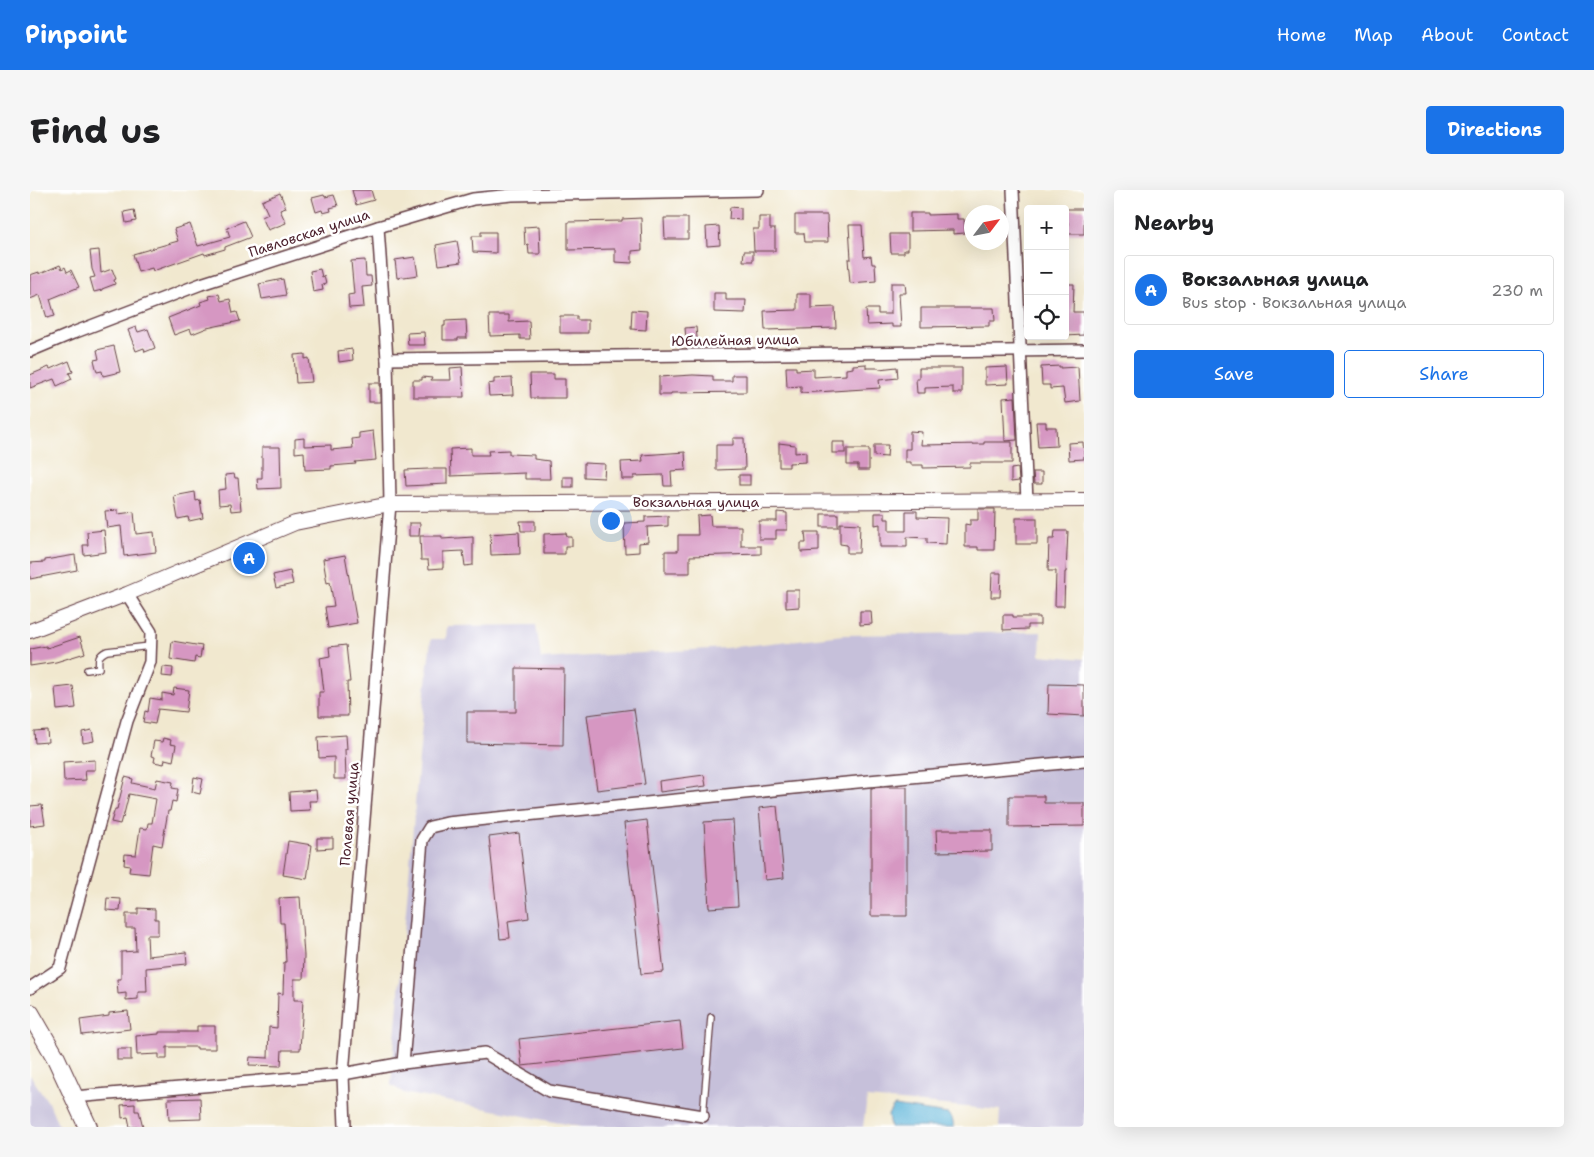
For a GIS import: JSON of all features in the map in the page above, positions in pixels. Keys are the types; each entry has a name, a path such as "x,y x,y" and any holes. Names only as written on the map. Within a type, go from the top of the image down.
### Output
{"main road":[{"path":"30,1013 56,1058 88,1127"}],"street":[{"name":"Павловская улица","path":"30,351 201,284 378,227 473,199 512,195 758,190"},
{"path":"1012,190 1027,501"},
{"name":"Полевая улица","path":"345,1127 343,1074 390,504 387,359 378,227"},
{"name":"Юбилейная улица","path":"387,359 1084,350"},
{"name":"Вокзальная улица","path":"30,630 127,594 295,523 390,504 1084,500"},
{"path":"30,988 60,968 127,720 150,662 151,632 127,594"},
{"path":"403,1063 422,840 430,827 457,822 1084,761"},
{"path":"74,1097 343,1074 403,1063 485,1053 549,1091 703,1116"}],"lane":[{"path":"87,670 99,668 98,658 107,651 150,646"},
{"path":"703,1116 710,1017"}],"shaded area":[{"path":"536,625 541,659 726,648 844,635 1041,632 1040,655 1084,659 1084,1127 999,1127 1000,1110 867,1098 863,1127 581,1127 404,1093 391,1085 424,700 431,639 446,639 447,626"},
{"path":"30,1075 50,1105 59,1127 30,1127"}],"water":[{"path":"895,1106 948,1114 952,1118 954,1127 890,1127 888,1115"}],"building":[{"path":"352,190 371,190 374,200 356,205"},
{"path":"280,193 286,208 280,210 286,223 268,230 262,217 268,214 262,201"},
{"path":"324,195 325,197 334,195 338,206 330,208 331,211 323,213 322,210 316,212 312,198"},
{"path":"730,207 741,208 741,220 729,219"},
{"path":"1069,209 1084,209 1084,234 1069,234"},
{"path":"134,210 136,221 126,223 124,212"},
{"path":"910,213 928,213 928,215 957,214 957,219 964,219 964,233 953,234 953,230 910,231"},
{"path":"795,215 827,215 828,242 805,242 804,233 795,233"},
{"path":"759,217 770,217 770,229 775,229 775,251 754,251 753,229 759,229"},
{"path":"641,218 642,250 632,251 632,263 615,262 615,249 568,250 568,222 622,221 622,219"},
{"path":"664,218 688,218 688,239 665,239"},
{"path":"244,221 251,237 225,247 225,249 205,255 204,253 153,271 152,268 138,272 133,254 178,241 174,229 190,224 198,246 230,237 227,228"},
{"path":"849,225 862,225 864,257 871,256 872,264 875,264 876,281 850,283 848,259 851,259"},
{"path":"539,226 540,254 529,254 528,244 525,245 524,227"},
{"path":"719,226 720,245 707,246 706,227"},
{"path":"481,232 496,232 496,253 473,252 472,236 481,236"},
{"path":"890,234 908,234 908,250 904,250 904,253 891,253"},
{"path":"457,241 461,262 439,265 436,245"},
{"path":"99,250 101,273 112,269 116,279 114,280 115,284 94,292 90,278 95,277 90,251"},
{"path":"744,251 753,251 753,261 743,261"},
{"path":"415,257 418,275 397,278 395,260"},
{"path":"365,260 366,276 371,276 372,286 362,287 364,307 349,308 348,295 354,294 351,261"},
{"path":"60,265 62,269 65,267 67,272 71,270 79,287 50,299 55,316 47,318 40,295 30,299 30,275 39,272 39,274"},
{"path":"320,269 326,284 322,285 323,290 313,292 310,271"},
{"path":"283,279 286,295 262,299 259,284"},
{"path":"891,283 905,283 906,293 899,293 901,327 892,327 892,324 867,325 866,309 878,309 878,314 891,314"},
{"path":"1069,284 1074,284 1073,312 1084,312 1084,335 1069,336"},
{"path":"714,293 726,293 726,300 746,300 745,313 714,312"},
{"path":"219,294 221,301 230,299 233,313 237,312 240,321 207,328 192,334 190,329 174,335 168,318 201,305 200,302 210,299 209,296"},
{"path":"797,294 811,294 811,308 835,307 836,328 765,330 764,311 797,310"},
{"path":"921,308 994,308 995,321 989,321 989,326 921,327"},
{"path":"632,310 647,311 646,330 631,329"},
{"path":"489,315 509,315 509,322 529,321 530,339 520,339 520,335 490,336"},
{"path":"560,316 577,316 577,320 588,320 588,333 560,333"},
{"path":"466,320 467,338 443,340 445,321"},
{"path":"136,327 138,332 148,329 155,348 145,352 144,348 136,351 128,330"},
{"path":"696,327 697,338 686,339 685,328"},
{"path":"424,332 425,345 408,345 407,333"},
{"path":"114,346 120,372 103,376 102,371 97,372 94,360 99,359 97,350"},
{"path":"352,349 353,360 339,362 338,351"},
{"path":"305,354 305,359 309,358 312,382 296,383 294,355"},
{"path":"69,361 73,372 69,373 72,379 57,386 54,379 30,388 30,375"},
{"path":"866,364 866,368 897,367 898,378 879,380 880,388 801,393 801,386 787,387 786,367 796,367 796,370 814,369 814,377 846,375 846,369 853,368 853,365"},
{"path":"1060,366 1060,368 1078,367 1080,401 1065,403 1063,388 1050,389 1050,385 1042,385 1041,367"},
{"path":"462,367 464,397 413,397 413,380 422,380 422,377 432,378 431,380 451,380 450,368"},
{"path":"1007,367 1008,384 985,385 985,368"},
{"path":"919,368 962,368 962,393 953,393 953,387 925,388 925,393 917,393 916,379 919,379"},
{"path":"530,374 554,374 554,379 565,379 565,398 531,398"},
{"path":"732,375 746,375 746,392 671,393 671,395 659,395 659,377 713,376 713,381 732,381"},
{"path":"512,378 513,395 489,396 488,384 494,383 494,379"},
{"path":"369,383 380,383 380,402 369,402"},
{"path":"1015,397 1017,440 1005,441 1003,398"},
{"path":"1036,422 1046,422 1046,427 1056,427 1057,446 1038,447"},
{"path":"373,431 376,460 331,466 331,469 305,470 304,452 295,453 295,439 304,438 304,446 331,445 331,450 353,448 352,439 359,438 359,433"},
{"path":"910,431 922,432 921,445 1012,442 1012,463 970,463 970,467 923,468 923,465 911,465 911,462 905,462 905,449 910,449"},
{"path":"733,438 744,438 745,469 716,470 716,445 733,445"},
{"path":"832,442 845,442 845,453 832,453"},
{"path":"1083,442 1084,459 1069,460 1068,443"},
{"path":"779,443 795,445 795,453 806,452 806,462 789,463 789,467 779,467"},
{"path":"874,445 888,445 887,457 874,456"},
{"path":"262,447 280,447 281,488 258,489 257,478 262,478"},
{"path":"471,448 471,455 489,455 488,451 509,450 509,454 534,455 534,459 549,461 550,479 525,479 525,473 451,476 450,449"},
{"path":"847,449 869,449 869,470 858,470 858,465 847,465"},
{"path":"685,452 686,470 671,471 672,486 664,486 663,475 634,476 634,479 622,479 621,462 643,461 642,455"},
{"path":"584,463 605,464 604,478 584,477"},
{"path":"1018,468 1019,481 1011,482 1011,469"},
{"path":"447,469 447,484 406,486 405,470"},
{"path":"1033,472 1042,472 1042,484 1034,484"},
{"path":"234,474 235,478 238,478 241,510 231,511 230,504 219,505 218,490 226,489 225,475"},
{"path":"739,475 750,475 750,485 739,485"},
{"path":"563,477 573,477 573,487 563,487"},
{"path":"195,492 196,501 200,500 203,518 189,521 188,517 178,519 174,496"},
{"path":"978,509 995,509 994,550 978,550 978,547 965,547 965,524 970,525 970,520 978,520"},
{"path":"118,510 118,514 134,512 136,534 154,532 156,552 124,556 121,526 107,528 105,511"},
{"path":"906,511 917,511 917,517 947,518 946,544 927,543 927,538 907,537 907,547 880,547 880,524 875,525 875,513 885,513 885,519 889,519 889,531 906,531"},
{"path":"777,512 787,513 787,530 776,530 776,539 759,539 759,521 777,521"},
{"path":"821,514 838,514 838,527 821,527"},
{"path":"710,515 711,526 741,526 741,546 761,546 761,554 690,556 690,573 665,573 665,551 678,551 678,535 698,535 697,516"},
{"path":"668,516 668,526 647,527 648,542 639,543 639,552 625,553 624,523 645,522 645,517"},
{"path":"1016,518 1037,518 1037,544 1016,544"},
{"path":"520,521 535,521 535,531 521,531"},
{"path":"409,523 420,523 419,536 409,536"},
{"path":"840,523 860,524 859,553 847,553 847,545 840,544"},
{"path":"104,530 106,552 84,555 83,545 88,545 87,532"},
{"path":"1055,531 1068,531 1064,606 1055,606 1056,571 1048,571 1049,539 1054,539"},
{"path":"519,532 520,554 491,555 490,534"},
{"path":"805,532 819,532 819,551 801,552 801,543 806,543"},
{"path":"566,533 567,537 572,537 572,546 565,546 565,554 544,554 544,534"},
{"path":"420,536 442,536 442,539 473,537 473,565 465,566 463,551 443,552 443,568 429,569 428,560 421,560"},
{"path":"75,555 77,570 30,579 30,563 45,562 45,560"},
{"path":"345,555 357,623 328,628 325,607 334,606 330,582 327,583 323,559"},
{"path":"290,571 293,584 276,588 273,575"},
{"path":"992,573 1001,573 1000,597 991,597"},
{"path":"786,590 799,590 799,607 786,608"},
{"path":"860,611 871,611 872,624 860,625"},
{"path":"1003,615 1040,617 1040,625 1028,625 1028,629 1003,630"},
{"path":"80,637 85,653 56,662 30,666 30,649 46,646 47,648"},
{"path":"172,641 202,646 200,658 195,657 194,663 170,659"},
{"path":"346,645 350,682 347,682 348,716 319,716 319,692 324,692 320,658 330,656 329,647"},
{"path":"163,667 173,668 172,677 162,676"},
{"path":"516,668 564,669 563,745 467,743 467,712 516,712"},
{"path":"1049,684 1084,685 1084,716 1048,714"},
{"path":"73,686 76,708 57,710 55,688"},
{"path":"174,688 189,690 186,712 158,709 155,724 143,722 145,711 148,712 150,698 162,700 162,693 173,695"},
{"path":"634,709 645,784 597,790 587,715"},
{"path":"47,730 48,742 35,743 34,731"},
{"path":"92,730 94,741 83,743 82,732"},
{"path":"346,735 346,779 334,779 334,757 319,758 318,737"},
{"path":"163,738 171,740 170,744 176,745 173,761 165,759 164,764 154,762 155,757 151,756 154,741 162,742"},
{"path":"95,760 95,770 85,770 86,780 64,781 63,762"},
{"path":"704,775 706,786 660,792 659,781"},
{"path":"125,777 133,779 132,783 155,788 157,779 173,782 172,788 178,789 176,802 172,801 170,811 168,811 162,846 153,844 149,874 129,872 130,866 124,865 125,854 136,855 140,828 147,829 148,823 152,823 156,799 129,794 120,824 111,822 115,809 117,809"},
{"path":"194,777 203,779 200,794 192,792"},
{"path":"907,787 907,916 871,916 871,788"},
{"path":"316,790 317,801 309,801 310,810 290,811 289,792"},
{"path":"1009,796 1044,796 1044,803 1084,803 1084,826 1009,827"},
{"path":"42,805 45,824 30,826 30,806"},
{"path":"777,806 784,878 765,880 759,808"},
{"path":"647,820 664,972 641,974 624,823"},
{"path":"733,820 738,906 709,908 704,822"},
{"path":"936,830 992,830 992,851 937,852"},
{"path":"519,833 529,918 508,921 510,938 500,939 489,837"},
{"path":"317,838 333,838 333,848 317,849"},
{"path":"288,841 312,845 307,879 283,875"},
{"path":"300,897 304,956 303,979 294,979 294,1000 303,1000 300,1050 282,1050 281,1066 249,1065 250,1057 268,1058 269,1027 277,1028 278,993 283,994 284,962 286,962 284,923 280,923 279,898"},
{"path":"107,898 121,899 120,911 106,910"},
{"path":"138,908 155,909 155,919 158,919 158,935 147,935 148,956 186,952 187,964 146,968 147,992 138,992 138,999 126,1000 126,993 118,994 117,979 121,979 121,952 136,951 135,928 126,928 126,914 138,914"},
{"path":"128,1011 130,1029 82,1035 80,1020 109,1016 109,1013"},
{"path":"680,1021 683,1048 522,1066 519,1039"},
{"path":"197,1026 215,1026 215,1049 167,1047 167,1059 159,1059 159,1054 137,1055 136,1036 159,1034 159,1032 197,1032"},
{"path":"117,1049 131,1049 131,1060 117,1060"},
{"path":"200,1098 201,1119 169,1120 168,1099"},
{"path":"135,1104 135,1111 139,1111 143,1127 130,1127 128,1117 122,1118 121,1105"}],"place":[{"name":"Вокзальная улица","path":"249,558"}]}
